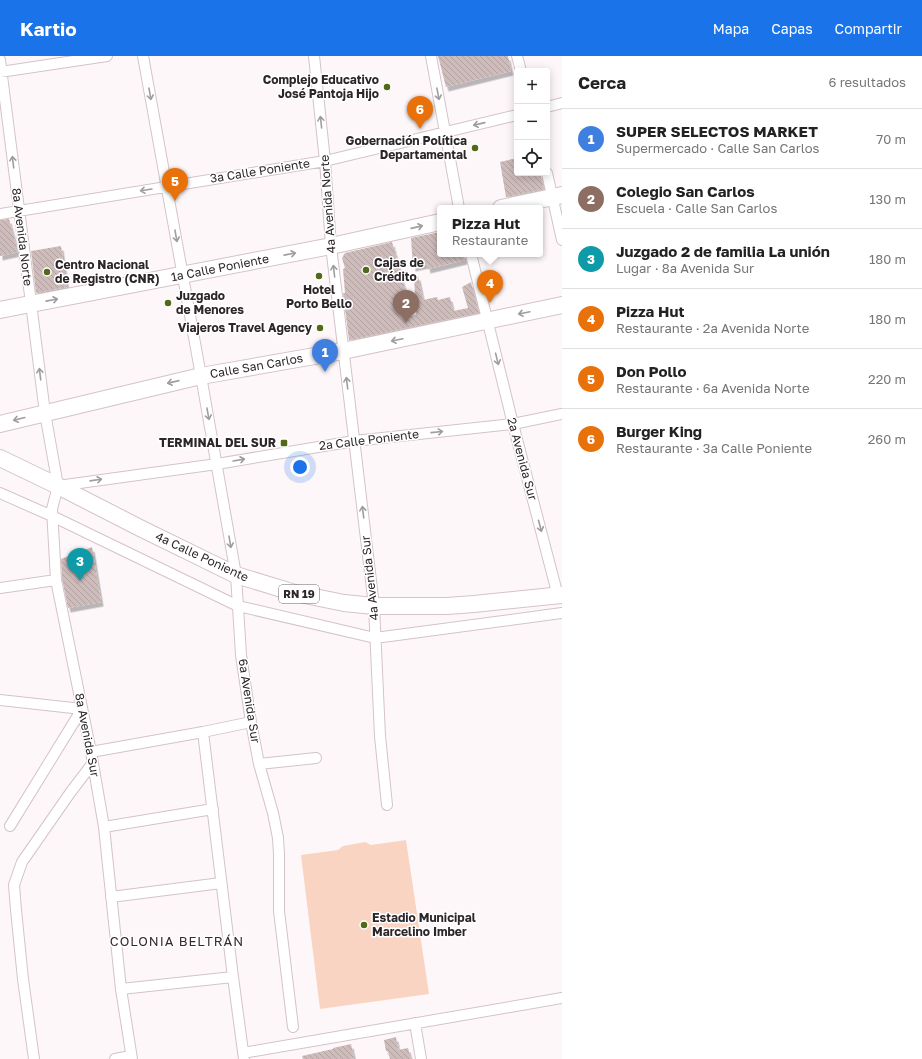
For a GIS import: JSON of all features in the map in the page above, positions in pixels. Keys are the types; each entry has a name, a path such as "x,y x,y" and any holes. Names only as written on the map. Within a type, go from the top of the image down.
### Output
{"main road":[{"path":"515,205 557,196"},
{"name":"1ª Calle Poniente","path":"0,310 331,246 437,223"},
{"name":"Calle San Carlos","path":"0,424 201,376 343,351 562,305"},
{"name":"4ª Calle Poniente","path":"0,458 236,575 295,593 344,603 374,606 460,605 560,595"}],"street":[{"path":"1,72 107,56"},
{"name":"6ª Avenida Sur","path":"143,56 236,575 242,655 251,722 259,764 273,813 278,838 280,854 280,911 293,1027"},
{"name":"4ª Avenida Norte","path":"314,56 325,160 331,246 343,351"},
{"path":"431,56 459,205"},
{"path":"517,56 520,68"},
{"name":"8ª Avenida Norte","path":"0,60 45,413"},
{"path":"550,106 562,103"},
{"name":"3ª Calle Poniente","path":"0,214 325,160 514,116"},
{"path":"548,176 557,196 562,240"},
{"name":"2ª Avenida Sur","path":"471,257 513,424 560,595"},
{"name":"4ª Avenida Sur","path":"343,351 374,606 380,736 387,805"},
{"name":"8ª Avenida Sur","path":"45,413 58,486 52,509 56,580 91,752 104,827 121,988 132,1058"},
{"name":"2ª Calle Poniente","path":"58,486 217,464 354,441 513,424 562,414"},
{"path":"0,493 52,516 238,606 375,638 562,613"},
{"path":"0,588 56,580"},
{"path":"0,700 82,709 10,826"},
{"path":"91,752 251,722"},
{"path":"203,732 244,1056 415,1023 562,998"},
{"path":"259,764 316,758"},
{"path":"34,1059 23,979 14,885 22,862 92,764"},
{"path":"104,827 213,809"},
{"path":"111,897 221,883"},
{"path":"121,988 233,977"},
{"path":"415,1023 420,1059"},
{"path":"115,1059 132,1058"}],"shaded area":[{"name":"Estadio Municipal Marcelino Imber","path":"406,840 429,994 320,1009 301,855 338,850 343,846 365,842 371,845"}],"building":[{"path":"438,56 508,56 511,71 446,87"},
{"path":"514,159 514,176 541,176 544,189 506,197 500,162"},
{"path":"9,219 18,252 0,256 0,220"},
{"path":"437,233 437,257 464,257 465,260 428,269 427,264 413,267 411,238"},
{"path":"392,242 412,316 416,315 414,276 418,276 423,300 437,297 438,300 450,297 453,311 468,308 462,287 471,282 479,313 349,340 343,293 345,293 343,269 345,268 342,258 345,253"},
{"name":"Centro Nacional de Registro (CNR)","path":"61,246 67,287 36,293 31,251"},
{"path":"92,547 101,602 68,608 62,579 61,559"},
{"path":"396,1037 398,1050 408,1048 411,1059 390,1059 388,1051 386,1051 384,1040"},
{"path":"351,1044 354,1058 350,1059 303,1059 302,1056 333,1049"}],"place":[{"name":"Complejo Educativo José Pantoja Hijo","path":"387,87"},
{"name":"Burger King","path":"420,129"},
{"name":"Gobernación Política Departamental","path":"475,148"},
{"name":"Don Pollo","path":"175,201"},
{"name":"Cajas de Crédito","path":"366,270"},
{"name":"Centro Nacional de Registro (CNR)","path":"47,272"},
{"name":"Hotel Porto Bello","path":"319,276"},
{"name":"Juzgado de Menores","path":"168,303"},
{"name":"Pizza Hut","path":"490,303"},
{"name":"Colegio San Carlos","path":"406,323"},
{"name":"Viajeros Travel Agency","path":"320,328"},
{"name":"SUPER SELECTOS MARKET","path":"325,372"},
{"name":"TERMINAL DEL SUR","path":"284,443"},
{"name":"Juzgado 2 de familia La unión","path":"80,581"},
{"name":"Estadio Municipal Marcelino Imber","path":"364,925"}],"district":[{"name":"COLONIA BELTRÁN","path":"177,941"}]}
